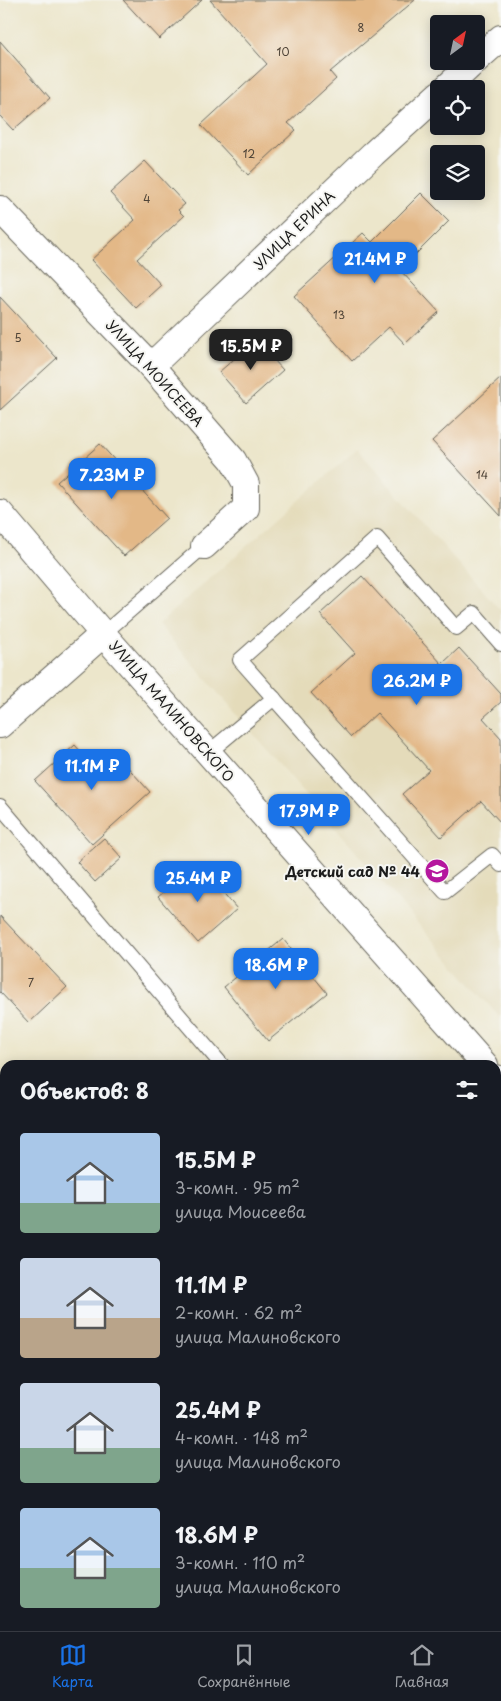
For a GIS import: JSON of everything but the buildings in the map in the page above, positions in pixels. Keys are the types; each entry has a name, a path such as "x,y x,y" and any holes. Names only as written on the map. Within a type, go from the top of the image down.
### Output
{"street":[{"path":"485,53 501,38"},
{"path":"455,80 466,70"},
{"name":"УЛИЦА ЕРИНА","path":"151,366 430,102"},
{"name":"УЛИЦА МОИСЕЕВА","path":"0,209 151,366 233,460 246,484 246,508 204,546"},
{"name":"УЛИЦА МАЛИНОВСКОГО","path":"0,513 103,634 481,1060"},
{"path":"0,725 103,634"}],"lane":[{"path":"501,644 474,613 456,628 378,538 240,660 445,892 492,855 501,865"},
{"path":"103,634 204,546"},
{"path":"208,753 274,698"},
{"path":"0,806 218,1060"}],"shaded area":[{"name":"Детский сад № 44","path":"357,449 501,611 501,1019 158,624"}],"place":[{"name":"Детский сад № 44","path":"437,871"}]}
